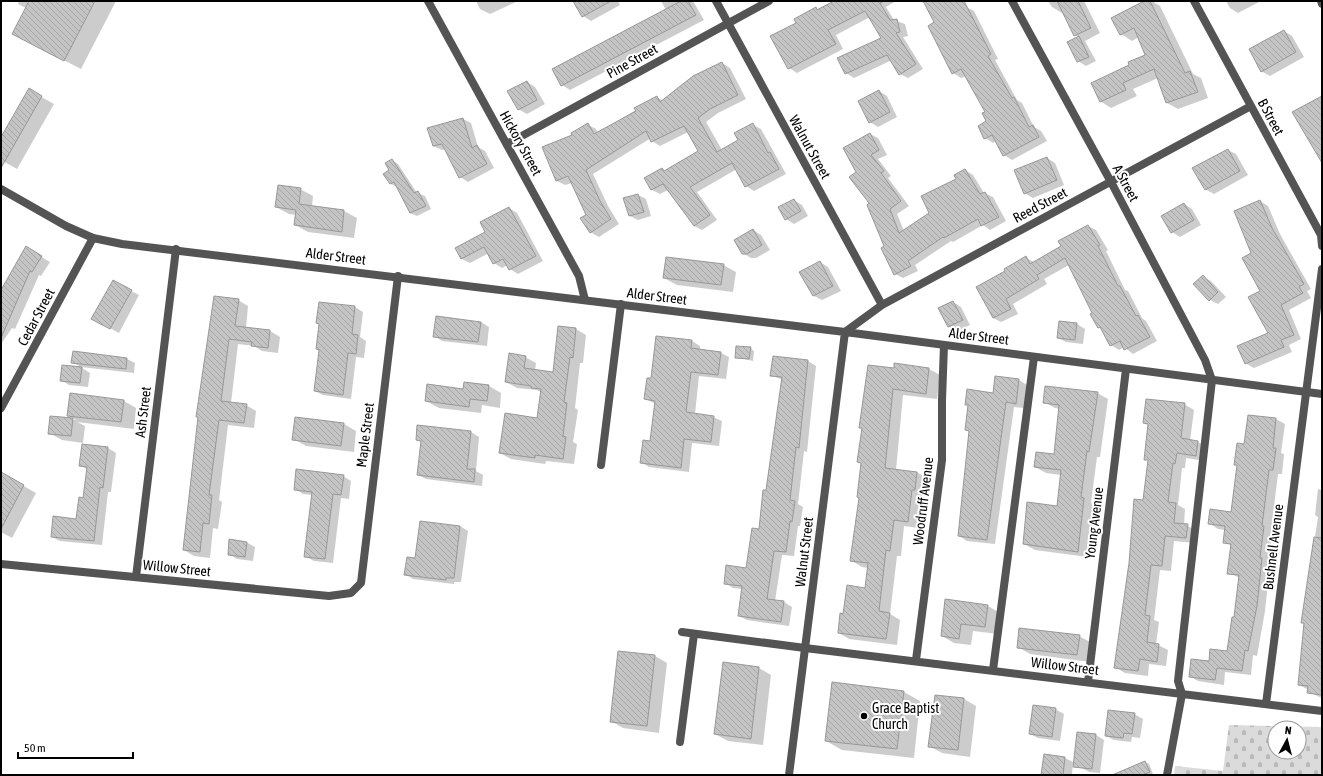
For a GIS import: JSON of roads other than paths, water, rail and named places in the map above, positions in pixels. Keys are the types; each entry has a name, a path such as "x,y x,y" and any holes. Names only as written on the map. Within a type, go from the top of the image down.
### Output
{"street":[{"name":"Hickory Street","path":"428,1 579,276 585,300"},
{"name":"Walnut Street","path":"716,1 882,305"},
{"name":"Pine Street","path":"507,144 769,1"},
{"name":"A Street","path":"1012,1 1111,182 1205,360 1212,380"},
{"name":"B Street","path":"1194,1 1321,235 1322,246"},
{"name":"Reed Street","path":"845,332 882,305 1250,106"},
{"name":"Alder Street","path":"1,189 66,226 93,238 122,244 176,249 398,276 1034,356 1322,394"},
{"name":"Cedar Street","path":"1,408 93,238"},
{"name":"Ash Street","path":"136,577 176,249"},
{"path":"1306,392 1322,269"},
{"name":"Maple Street","path":"351,593 361,583 398,276"},
{"path":"601,465 621,304"},
{"name":"Walnut Street","path":"789,775 845,332"},
{"name":"Woodruff Avenue","path":"916,660 942,460 944,345"},
{"path":"993,670 1034,356"},
{"name":"Young Avenue","path":"1088,682 1126,368"},
{"path":"1167,775 1182,694 1178,681 1212,380"},
{"name":"Bushnell Avenue","path":"1266,704 1306,392"},
{"name":"Willow Street","path":"1,564 329,596 351,593"},
{"name":"Willow Street","path":"682,632 1322,711"},
{"path":"680,742 694,634"}],"place":[{"name":"Grace Baptist Church","path":"864,716"}]}
